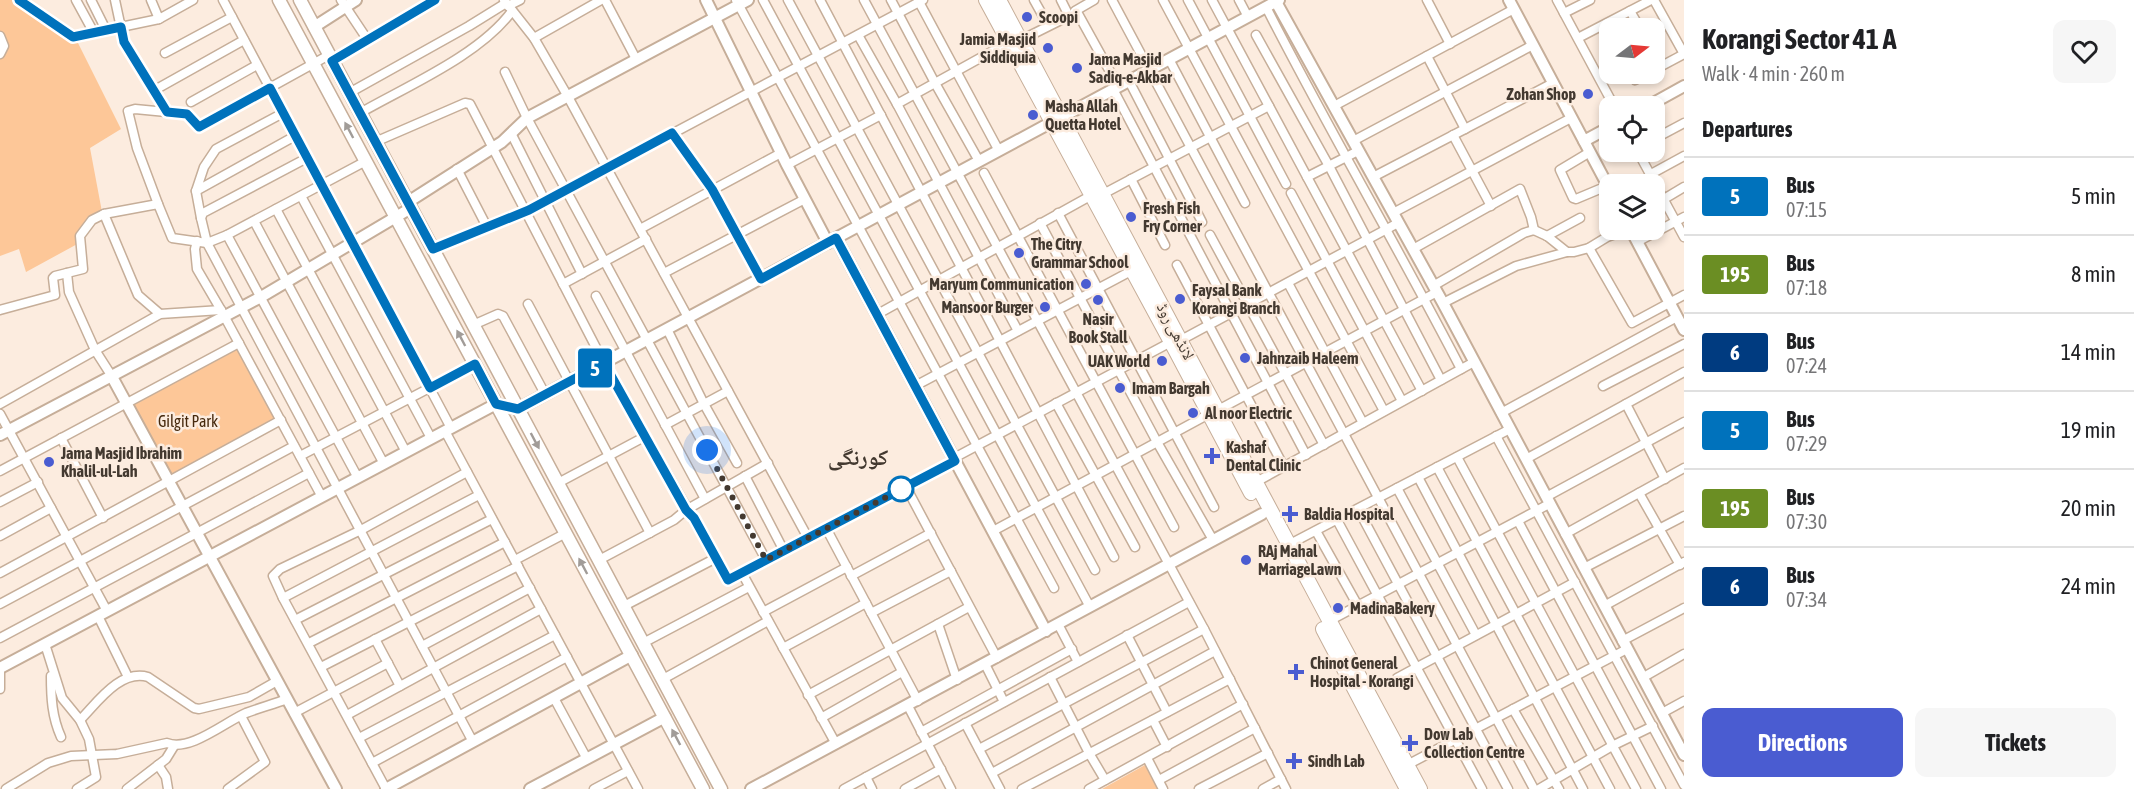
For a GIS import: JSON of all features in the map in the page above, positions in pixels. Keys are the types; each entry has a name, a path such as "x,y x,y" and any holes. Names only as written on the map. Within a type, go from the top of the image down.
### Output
{"main road":[{"path":"279,0 704,789"},
{"path":"300,0 721,789"},
{"name":"لانڈھی روڈ","path":"986,0 1015,41 1214,412 1256,482 1420,789"},
{"name":"لانڈھی روڈ","path":"999,0 1015,41"},
{"name":"لانڈھی روڈ","path":"1097,194 1133,270 1176,341"},
{"name":"لانڈھی روڈ","path":"1214,412 1262,514 1407,789"}],"street":[{"path":"19,0 73,37 159,19 193,0"},
{"path":"76,0 94,33"},
{"path":"91,0 106,30"},
{"path":"115,0 124,42 167,112"},
{"path":"151,0 159,19"},
{"path":"223,0 430,388 479,495 638,789"},
{"path":"366,161 227,235 207,243 172,238 137,148 128,111 135,109 187,114 199,127 435,0"},
{"path":"349,93 507,5 520,0"},
{"path":"534,38 603,0 636,59"},
{"path":"706,0 805,199 876,315 1046,631"},
{"path":"763,0 1090,607"},
{"path":"788,0 1095,570"},
{"path":"820,0 1114,556"},
{"path":"864,0 1204,629 1286,789"},
{"path":"891,0 979,161"},
{"path":"1034,0 1048,25"},
{"path":"1060,0 1072,13 1079,13 1154,167 1306,455"},
{"path":"1112,0 1534,789"},
{"path":"1163,0 1384,411"},
{"path":"1188,0 1286,184"},
{"path":"1212,0 1422,391"},
{"path":"1239,0 1248,17"},
{"path":"1427,0 1450,44"},
{"path":"1557,0 1609,96"},
{"path":"1564,13 1590,0"},
{"path":"1615,18 1630,11 1640,2 1652,0 1684,54 1665,64"},
{"path":"433,249 544,202 920,1 999,151"},
{"path":"897,104 1072,13 1089,1"},
{"path":"314,27 348,2 366,39"},
{"path":"4,432 223,313 242,307 308,271 396,217 457,169 502,142 527,118 741,2 777,77 1054,588"},
{"path":"0,689 0,668 496,404 518,409 1274,2"},
{"path":"1274,2 1443,303 1683,751"},
{"path":"1274,2 1346,157 1461,369"},
{"path":"507,5 534,38 567,95 808,538"},
{"path":"360,112 459,57 495,32 507,5"},
{"path":"1334,106 1450,44 1511,5 1601,174"},
{"path":"1630,11 1634,18"},
{"path":"165,53 232,17"},
{"path":"1578,38 1599,26"},
{"path":"1256,34 1329,166 1441,380"},
{"path":"858,35 1018,331"},
{"path":"0,36 4,46 0,54"},
{"path":"153,91 244,39"},
{"path":"1307,177 1346,157 1356,146 1445,92 1533,45"},
{"path":"1427,56 1465,129"},
{"path":"1169,59 1245,203"},
{"path":"191,102 257,65"},
{"path":"505,72 527,118 766,560"},
{"path":"1129,81 1202,222"},
{"path":"1373,177 1553,83"},
{"path":"1665,97 1684,86"},
{"path":"375,142 467,102 604,363 728,580 906,487 1038,412 1119,369 1209,326 1347,251 1385,230 1396,218 1471,171 1571,118"},
{"path":"876,315 1058,213 1131,179 1269,106"},
{"path":"283,113 216,149 204,167 196,190 207,243 318,447 473,742"},
{"path":"787,165 881,115"},
{"path":"1665,134 1684,123"},
{"path":"511,133 582,274"},
{"path":"672,133 712,189 761,279"},
{"path":"1584,141 1599,133"},
{"path":"1453,135 1491,206"},
{"path":"196,190 295,136"},
{"path":"1590,152 1560,170 1573,198 1599,191"},
{"path":"640,229 781,153"},
{"path":"1644,162 1651,174 1684,156"},
{"path":"201,218 203,213 307,158"},
{"path":"457,169 487,227"},
{"path":"984,173 1174,527"},
{"path":"1131,179 1165,245"},
{"path":"1665,198 1684,187"},
{"path":"1413,249 1520,189 1534,230"},
{"path":"1291,193 1402,401"},
{"path":"301,196 431,438"},
{"path":"664,273 805,199"},
{"path":"1665,200 1680,219 1684,237"},
{"path":"0,310 55,295 53,278 83,269 80,236 92,220 104,214 158,204"},
{"path":"276,209 406,452"},
{"path":"1058,213 1214,507"},
{"path":"104,214 138,295 160,314"},
{"path":"1547,236 1580,218"},
{"path":"1680,219 1637,242 1684,330"},
{"path":"254,221 384,464"},
{"path":"1040,224 1157,442 1213,540"},
{"path":"993,531 1425,299 1435,289 1524,233 1534,230 1547,236 1567,252"},
{"path":"227,235 358,478"},
{"path":"1210,235 1324,445"},
{"path":"563,284 646,239"},
{"path":"1443,303 1516,266 1589,248 1602,240"},
{"path":"197,241 195,249 197,269 322,497"},
{"path":"1589,248 1632,323 1684,295"},
{"path":"1177,266 1284,467"},
{"path":"915,386 1133,270"},
{"path":"67,273 69,292 95,350 127,404 336,789"},
{"path":"1288,283 1363,423"},
{"path":"596,296 705,499"},
{"path":"528,304 650,533"},
{"path":"0,404 160,314 223,313"},
{"path":"473,325 498,314 503,316 545,394"},
{"path":"1501,413 1677,316"},
{"path":"667,329 704,404 737,463"},
{"path":"0,471 239,343"},
{"path":"1602,386 1684,344"},
{"path":"1256,482 1474,362"},
{"path":"300,456 475,364"},
{"path":"1526,459 1684,372"},
{"path":"665,425 728,391"},
{"path":"1056,403 1135,547"},
{"path":"1626,404 1665,479"},
{"path":"0,414 4,432 24,457 94,587 128,677"},
{"path":"0,573 281,420"},
{"path":"1329,621 1536,511 1548,501 1646,442 1684,422"},
{"path":"1288,545 1510,429"},
{"path":"558,483 646,436"},
{"path":"1496,436 1684,785"},
{"path":"61,438 103,518"},
{"path":"0,604 294,446"},
{"path":"1457,457 1636,789"},
{"path":"599,560 674,520 686,510 768,463"},
{"path":"1437,467 1610,789"},
{"path":"1565,534 1684,468"},
{"path":"467,472 361,530 276,572 273,576 372,762 389,788 632,656"},
{"path":"0,638 309,473"},
{"path":"745,477 784,551"},
{"path":"1418,477 1583,789"},
{"path":"0,502 38,482"},
{"path":"906,487 997,658"},
{"path":"1397,488 1476,635"},
{"path":"1604,606 1682,564 1640,493"},
{"path":"283,598 479,495"},
{"path":"0,536 51,507"},
{"path":"1358,509 1508,789"},
{"path":"751,789 913,704 1262,514"},
{"path":"1584,568 1684,516"},
{"path":"295,620 492,519"},
{"path":"1337,520 1482,789"},
{"path":"1518,521 1661,789"},
{"path":"826,528 902,672 921,732 951,789"},
{"path":"1316,531 1358,606"},
{"path":"321,667 516,563 566,533"},
{"path":"762,612 930,533"},
{"path":"309,643 505,542"},
{"path":"624,606 716,558"},
{"path":"871,613 951,571"},
{"path":"741,573 836,744"},
{"path":"1397,678 1575,582"},
{"path":"643,643 749,587"},
{"path":"422,646 530,588"},
{"path":"844,789 1189,602"},
{"path":"783,648 866,603"},
{"path":"808,695 969,607"},
{"path":"1407,765 1614,655 1625,645 1684,608"},
{"path":"347,715 541,609"},
{"path":"663,679 768,621"},
{"path":"938,624 957,680"},
{"path":"1058,624 1078,662"},
{"path":"979,748 1204,629"},
{"path":"359,738 555,635"},
{"path":"1127,636 1167,712"},
{"path":"375,639 400,686"},
{"path":"45,644 51,670 62,698 80,720 89,740 96,777 77,789"},
{"path":"921,732 1071,649"},
{"path":"992,773 1215,651"},
{"path":"1642,678 1684,654"},
{"path":"372,762 567,657"},
{"path":"294,713 388,663"},
{"path":"985,664 1004,702"},
{"path":"51,670 51,701 55,723 61,737"},
{"path":"821,718 902,672"},
{"path":"80,720 113,687 128,677 140,675 148,677 187,704 200,709 249,697 277,681"},
{"path":"1050,677 1105,780"},
{"path":"1022,789 1230,679"},
{"path":"554,698 586,759"},
{"path":"6,789 48,763 71,756 117,754 167,743 174,746 199,739 241,716 287,699"},
{"path":"1662,713 1684,701"},
{"path":"1089,789 1243,704"},
{"path":"1513,709 1559,789"},
{"path":"228,789 265,762 241,716"},
{"path":"530,789 665,717"},
{"path":"1153,720 1167,747"},
{"path":"965,723 1000,789"},
{"path":"1539,789 1653,726"},
{"path":"1159,780 1255,728"},
{"path":"127,789 166,759 174,746"},
{"path":"1199,789 1268,753"},
{"path":"1147,758 1163,789"},
{"path":"158,765 166,777 168,789"},
{"path":"905,789 941,769"},
{"path":"594,789 628,771"},
{"path":"866,777 872,789"},
{"path":"1263,789 1281,779"}],"green space":[{"path":"0,0 15,0 77,41 121,129 90,148 102,212 81,242 26,272 19,249 0,256"},
{"name":"Gilgit Park","path":"239,343 281,420 169,482 127,403"},
{"path":"1145,765 1158,789 1102,789"}],"bus line":[{"name":"5","path":"19,0 73,37 121,27 124,42 167,112 187,114 199,127 270,88 430,388 475,364 496,404 518,409 604,363 728,580 955,461 836,238 761,279 712,189 672,133 529,210 433,249 332,61 435,0"}],"place":[{"name":"Scoopi","path":"1027,17"},
{"name":"Jamia Masjid Siddiquia","path":"1048,48"},
{"name":"Jama Masjid Sadiq-e-Akbar","path":"1077,68"},
{"name":"Zohan Shop","path":"1588,94"},
{"name":"Masha Allah Quetta Hotel","path":"1033,115"},
{"name":"Fresh Fish Fry Corner","path":"1131,217"},
{"name":"The Citry Grammar School","path":"1019,253"},
{"name":"Maryum Communication","path":"1086,284"},
{"name":"Faysal Bank Korangi Branch","path":"1180,299"},
{"name":"Nasir Book Stall","path":"1098,300"},
{"name":"Mansoor Burger","path":"1045,307"},
{"name":"Jahnzaib Haleem","path":"1245,358"},
{"name":"UAK World","path":"1162,361"},
{"name":"Imam Bargah","path":"1120,388"},
{"name":"Al noor Electric","path":"1193,413"},
{"name":"Kashaf Dental Clinic","path":"1212,456"},
{"name":"Jama Masjid Ibrahim Khalil-ul-Lah","path":"49,462"},
{"name":"Baldia Hospital","path":"1290,514"},
{"name":"RAj Mahal MarriageLawn","path":"1246,560"},
{"name":"MadinaBakery","path":"1338,608"},
{"name":"Chinot General Hospital - Korangi","path":"1296,672"},
{"name":"Dow Lab Collection Centre","path":"1410,743"},
{"name":"Sindh Lab","path":"1294,761"}],"district":[{"name":"کورنگی","path":"858,457"}],"route":[{"path":"707,450 766,560 906,487 901,489"}]}
